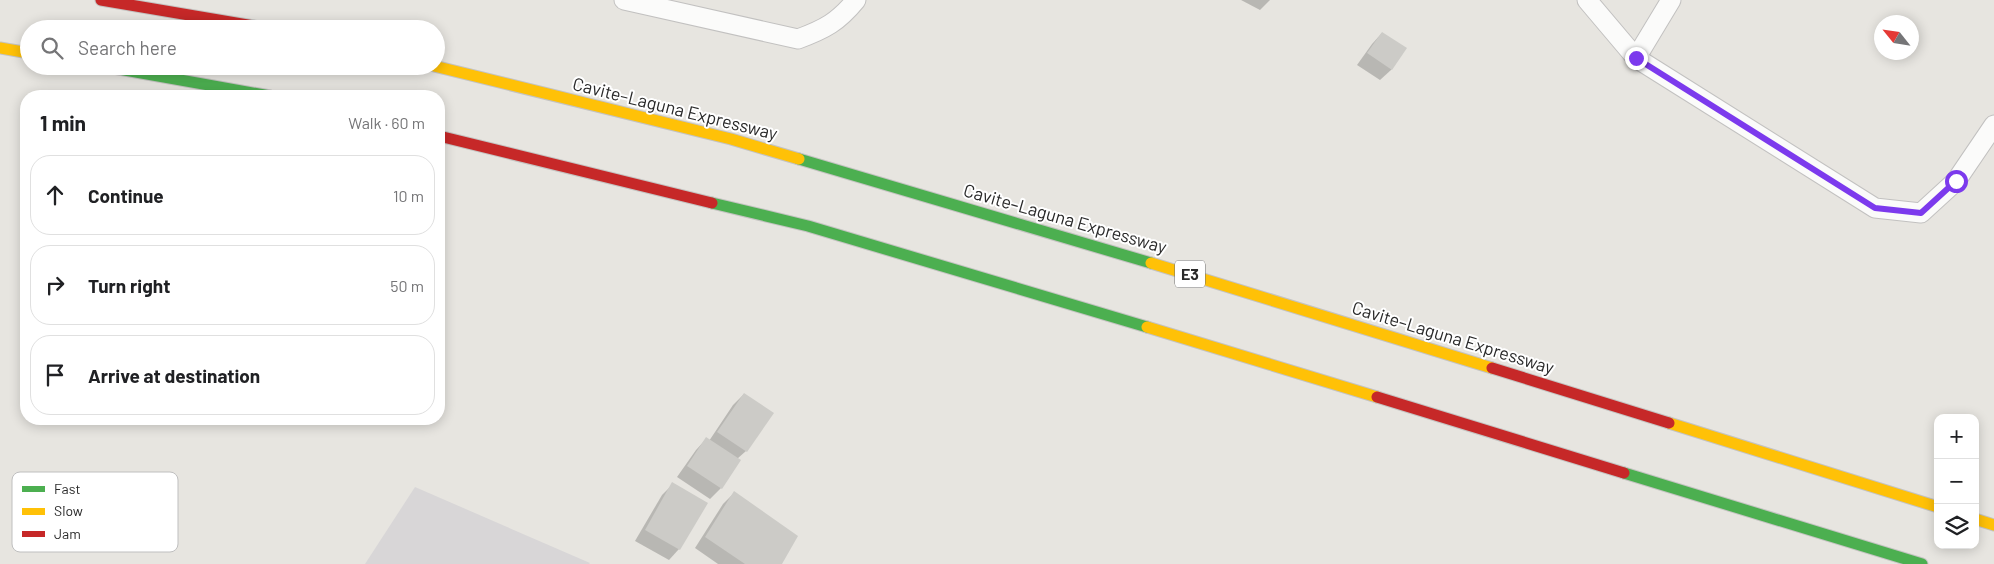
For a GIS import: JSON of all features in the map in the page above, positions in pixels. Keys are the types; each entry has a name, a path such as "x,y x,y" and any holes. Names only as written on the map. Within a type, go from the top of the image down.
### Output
{"highway":[{"path":"101,0 218,20"},
{"path":"0,48 20,51"},
{"name":"Cavite–Laguna Expressway","path":"445,69 759,147 1202,278 1934,506"},
{"path":"152,75 236,90"},
{"path":"445,137 808,226 1184,338 1922,564"},
{"path":"1979,520 1994,525"}],"lane":[{"path":"624,0 798,39 826,29 846,12 856,0"},
{"path":"1587,0 1636,58 1875,208 1921,213 1956,181 1994,125"},
{"path":"1636,58 1671,0"}],"shaded area":[{"path":"415,487 590,563 365,564"}],"building":[{"path":"1382,32 1407,48 1392,70 1367,53"},
{"path":"744,393 774,413 747,452 717,432"},
{"path":"706,437 741,460 722,489 687,466"},
{"path":"672,482 708,503 680,550 645,530"},
{"path":"734,491 798,536 782,564 745,564 705,537"}],"traffic: fast":[{"path":"152,75 236,90"},
{"path":"799,159 1151,263"},
{"path":"712,203 808,226 1147,327"},
{"path":"1624,473 1922,564"}],"traffic: slow":[{"path":"0,48 20,51"},
{"path":"445,69 731,139 799,159"},
{"path":"1151,263 1492,368"},
{"path":"1147,327 1377,397"},
{"path":"1669,423 1934,506"},
{"path":"1979,520 1994,525"}],"traffic: jam":[{"path":"101,0 218,20"},
{"path":"445,137 712,203"},
{"path":"1492,368 1669,423"},
{"path":"1377,397 1624,473"}],"route":[{"path":"1636,58 1875,208 1921,213 1956,181"}]}
